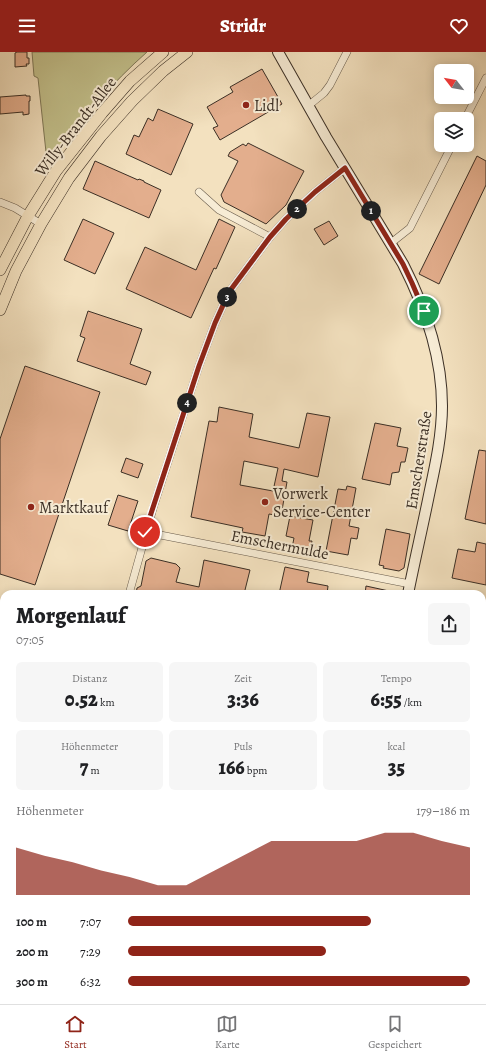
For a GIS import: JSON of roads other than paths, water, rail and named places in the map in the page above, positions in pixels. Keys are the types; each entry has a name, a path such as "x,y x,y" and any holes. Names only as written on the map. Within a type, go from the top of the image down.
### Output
{"main road":[{"name":"Willy-Brandt-Allee","path":"0,270 28,216 56,171 102,113 130,81 162,52"},
{"name":"Willy-Brandt-Allee","path":"0,310 16,271 41,224 69,178 101,136 132,101 162,71 187,52"}],"street":[{"name":"Emscherstraße","path":"278,52 308,106 391,243 412,283 431,333 439,366 442,405 441,426 438,454 409,590"},
{"path":"308,106 324,93 330,85 347,52"},
{"path":"469,112 486,78"},
{"path":"391,243 410,228 448,152"},
{"path":"130,590 145,532 183,414 215,323 229,292 270,237 286,219 345,168"},
{"path":"199,192 219,210 270,237"},
{"path":"0,202 41,224"},
{"name":"Emschermulde","path":"145,532 410,584"}],"place":[{"name":"Lidl","path":"246,105"},
{"name":"Vorwerk Service-Center","path":"265,502"},
{"name":"Marktkauf","path":"31,507"}]}
